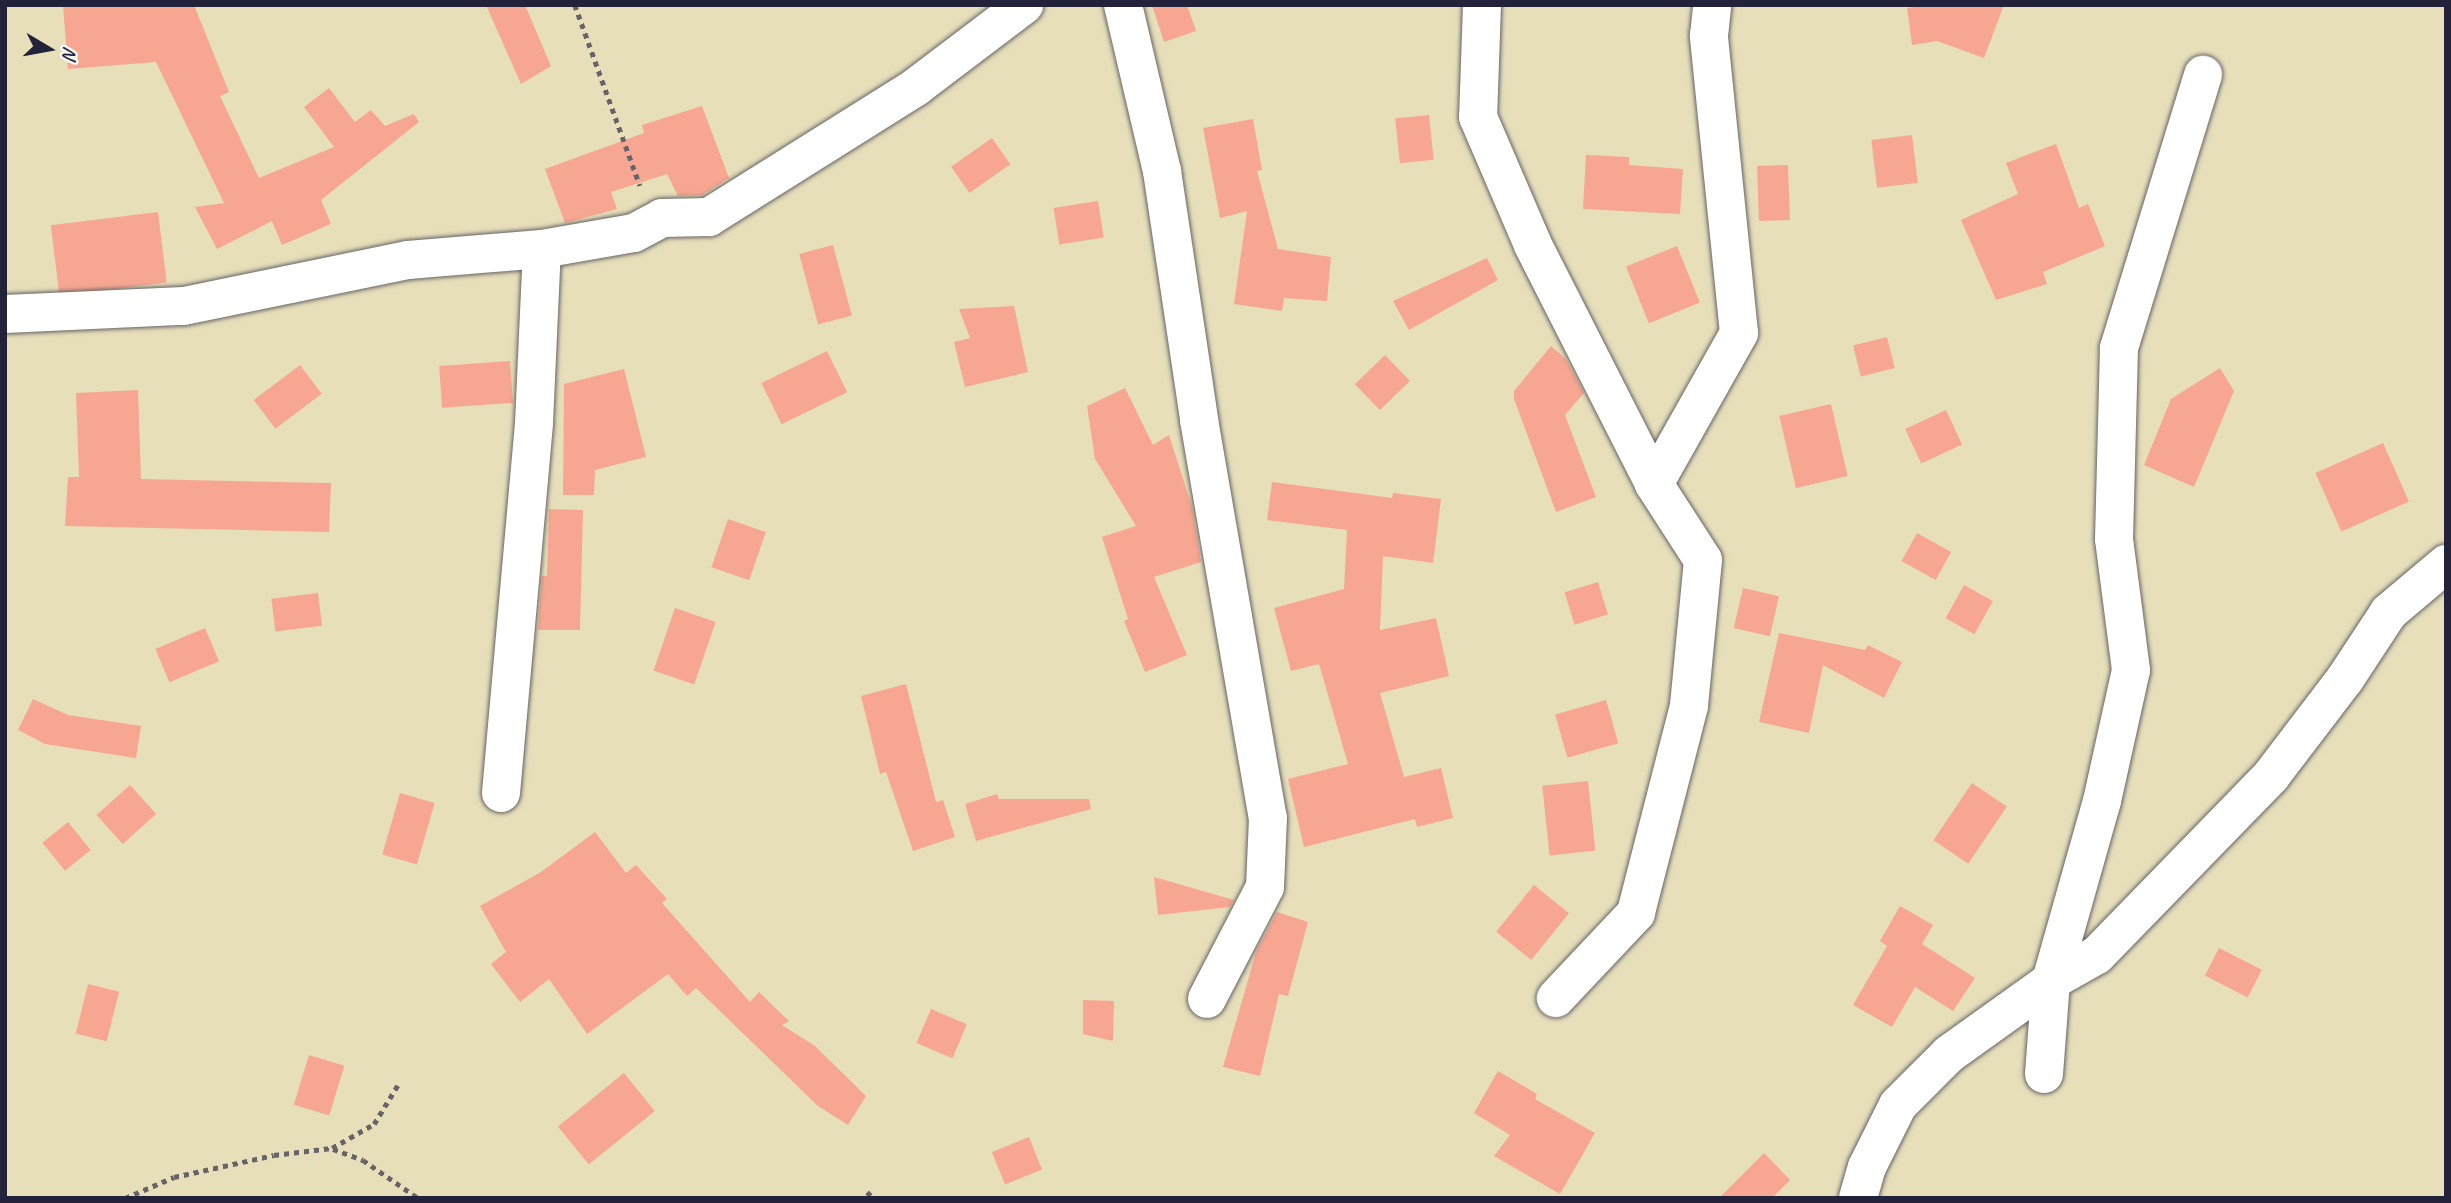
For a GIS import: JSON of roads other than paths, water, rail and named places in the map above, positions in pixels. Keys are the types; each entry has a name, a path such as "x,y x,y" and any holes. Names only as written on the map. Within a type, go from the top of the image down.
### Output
{"street":[{"path":"5,314 184,306 408,260 542,249 634,233 662,218 709,217 915,87 1024,5"},
{"path":"1123,5 1162,172 1201,433 1268,818 1265,887 1207,999"},
{"path":"1482,5 1478,117 1533,245 1654,484 1703,560 1689,706 1636,913 1556,998"},
{"path":"1654,484 1740,333 1709,36 1712,5"},
{"path":"2045,1074 2051,981 2102,801 2131,670 2114,540 2119,348 2203,75"},
{"path":"501,793 534,423 542,249"},
{"path":"1858,1198 1867,1167 1898,1105 1949,1054 2051,981 2097,955 2271,776 2345,680 2389,612 2446,564"}]}
